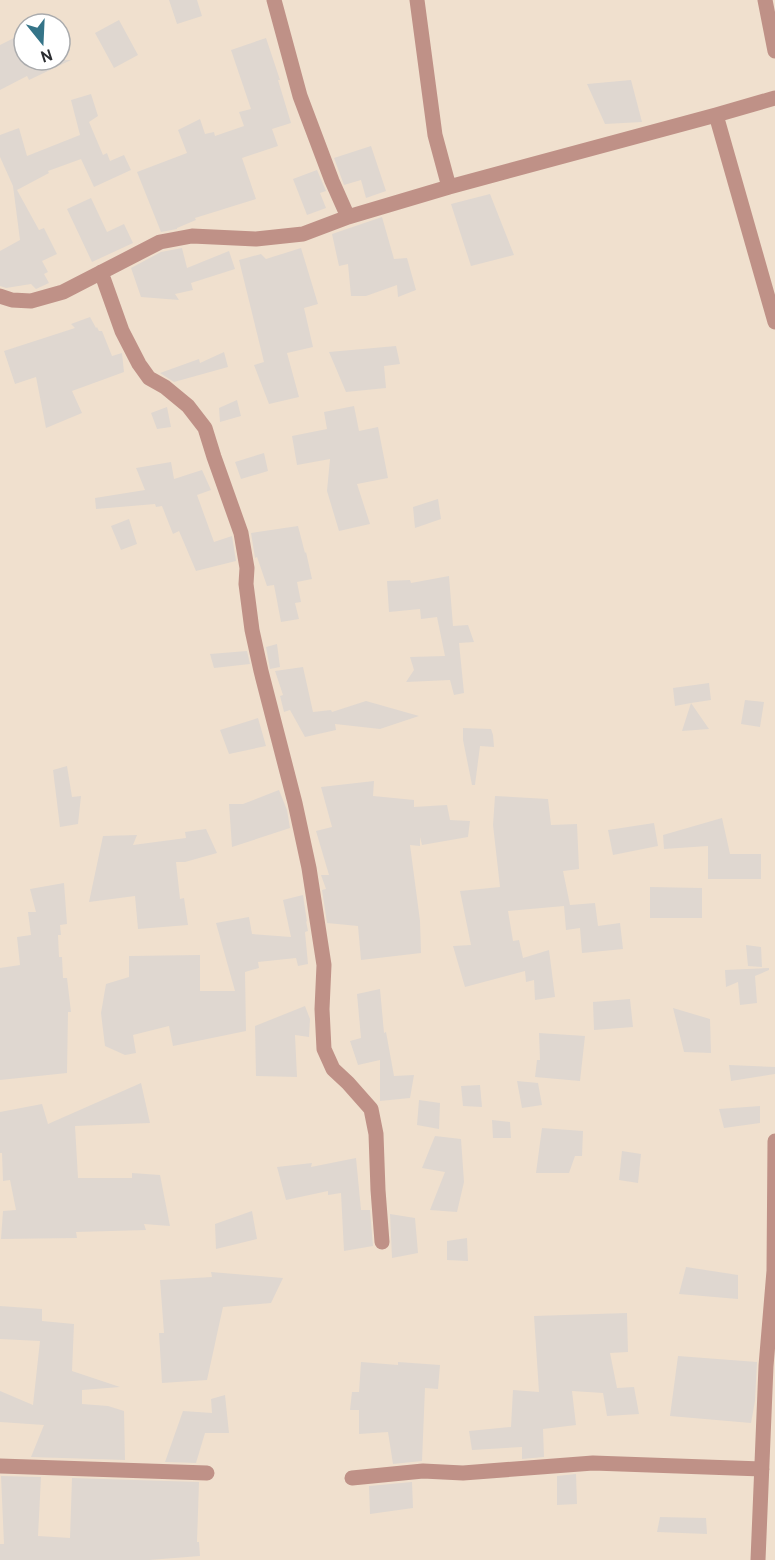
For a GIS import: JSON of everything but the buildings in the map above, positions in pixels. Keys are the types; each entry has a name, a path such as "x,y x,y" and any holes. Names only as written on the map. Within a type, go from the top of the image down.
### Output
{"street":[{"path":"274,0 300,96 348,217"},
{"path":"417,0 435,135 449,187"},
{"path":"765,0 775,51"},
{"path":"0,296 12,300 31,301 63,292 160,242 192,236 256,239 303,234 348,217 449,187 775,98"},
{"path":"716,115 775,322"},
{"path":"101,272 122,331 139,364 149,378 165,387 188,406 205,428 241,533 247,568 246,584 252,630 296,803 309,868 324,965 322,1009 324,1049 333,1069 370,1108 376,1134 382,1242"},
{"path":"758,1560 766,1365 774,1270 775,1141"},
{"path":"352,1479 423,1472 462,1473 593,1463 762,1469"},
{"path":"0,1466 207,1473"}],"shaded area":[{"path":"0,0 775,0 775,1560 0,1560"}]}
